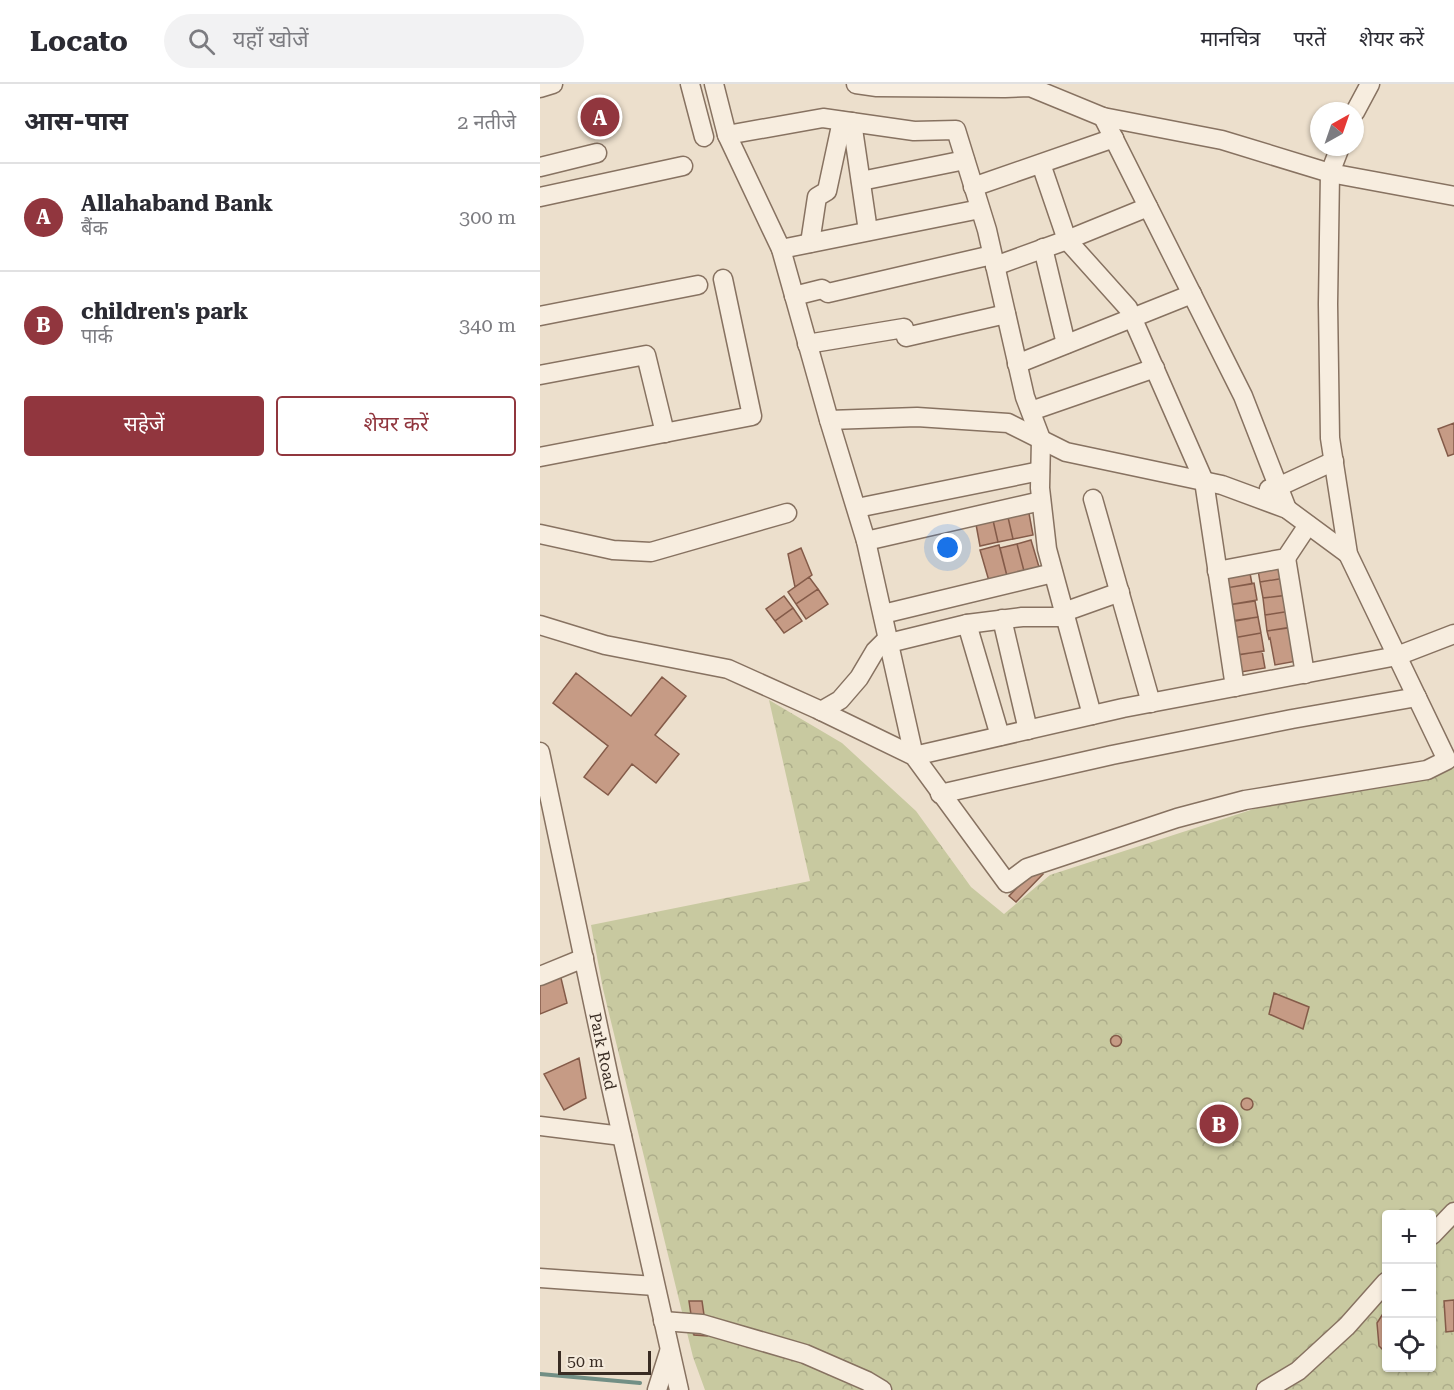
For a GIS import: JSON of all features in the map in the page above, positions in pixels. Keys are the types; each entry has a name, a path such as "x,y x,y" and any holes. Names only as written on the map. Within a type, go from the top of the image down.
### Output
{"street":[{"path":"540,88 553,84"},
{"path":"690,84 704,136"},
{"path":"714,84 727,135 781,249 866,541 914,756 1007,883 1027,868 1177,818 1245,800 1427,770 1447,760 1348,554 1330,438 1328,304 1330,173 1337,156"},
{"path":"856,84 877,87 1005,88 1033,85 1103,117 1222,140 1330,173 1454,196"},
{"path":"1360,102 1370,84"},
{"path":"1103,117 1243,396 1287,509"},
{"path":"727,135 823,118 914,131 956,130 994,260 1025,397 1041,439 1040,488 1047,549 1092,715"},
{"path":"847,122 861,182 868,231"},
{"path":"810,243 817,197 827,191 847,122"},
{"path":"973,187 1114,138"},
{"path":"540,167 597,153"},
{"path":"861,182 965,160"},
{"path":"1041,164 1067,240 1128,308 1204,481 1235,687"},
{"path":"540,197 683,166"},
{"path":"794,296 822,289 828,292 994,260 1043,248 1148,207"},
{"path":"781,249 980,209"},
{"path":"1043,248 1066,344"},
{"path":"540,457 752,416 723,279"},
{"path":"540,316 698,285"},
{"path":"1017,364 1192,294"},
{"path":"807,344 903,328 906,338 1006,314"},
{"path":"540,375 646,355 665,433"},
{"path":"1030,411 1155,368"},
{"path":"830,420 917,417 1008,423 1066,452 1222,485 1287,509 1348,554"},
{"path":"1250,495 1278,487 1334,461"},
{"path":"857,508 1040,471"},
{"path":"1093,499 1151,703"},
{"path":"866,541 1041,501"},
{"path":"540,534 613,550 651,552 787,513"},
{"path":"1305,674 1286,558 1308,525"},
{"path":"1217,571 1286,558"},
{"path":"883,614 1053,573"},
{"path":"821,711 840,700 859,678 875,651 888,641 967,624 1022,617 1065,615 1120,592"},
{"path":"1002,619 1028,730"},
{"path":"967,624 1000,736"},
{"path":"540,625 605,645 728,669 914,756 1092,715 1397,656 1454,634"},
{"path":"940,794 1112,755 1417,697"},
{"name":"Park Road","path":"540,752 546,810 584,958 679,1390"},
{"path":"540,976 584,958"},
{"path":"540,1126 622,1136"},
{"path":"1436,1230 1454,1212"},
{"path":"540,1278 655,1286"},
{"path":"1266,1390 1298,1371 1347,1326 1382,1287"},
{"path":"663,1321 702,1324 805,1354 882,1390"},
{"path":"657,1390 669,1349"}],"green space":[{"path":"769,700 842,743 916,811 971,887 1004,914 1050,875 1260,807 1430,778 1454,763 1454,1390 705,1390 693,1357 603,989 591,925 810,881"}],"building":[{"path":"1454,423 1454,454 1448,456 1438,429"},
{"path":"1028,508 1033,535 1013,539 1007,513"},
{"path":"1007,513 1013,539 998,542 992,516"},
{"path":"992,516 998,542 980,546 975,519"},
{"path":"1031,540 1039,567 1024,571 1017,544"},
{"path":"1017,544 1024,571 1007,576 1000,548"},
{"path":"999,545 1007,576 989,581 980,550"},
{"path":"801,548 812,575 795,587 788,554"},
{"path":"1282,560 1285,578 1260,582 1257,564"},
{"path":"1249,568 1252,584 1226,588 1223,572"},
{"path":"809,577 818,589 796,604 788,592"},
{"path":"1285,578 1288,595 1263,598 1260,582"},
{"path":"1254,583 1257,600 1228,605 1226,588"},
{"path":"818,589 828,604 806,619 796,604"},
{"path":"1288,595 1291,611 1265,615 1263,598"},
{"path":"784,596 793,608 775,621 766,609"},
{"path":"1255,601 1258,617 1231,621 1228,605"},
{"path":"793,608 802,621 784,633 775,621"},
{"path":"1291,611 1294,627 1267,631 1265,615"},
{"path":"1258,617 1261,633 1233,638 1230,622"},
{"path":"1291,627 1297,661 1275,665 1267,631"},
{"path":"1261,633 1264,651 1236,655 1233,638"},
{"path":"1262,651 1265,668 1241,672 1238,655"},
{"path":"576,673 631,716 662,677 686,696 655,735 679,754 656,783 632,764 608,795 584,777 608,746 553,703"},
{"path":"1036,868 1043,874 1016,902 1009,896"},
{"path":"560,974 567,1003 540,1014 540,983"},
{"path":"1274,993 1309,1007 1303,1029 1269,1014"},
{"path":"1116,1035 1122,1041 1116,1047 1110,1041"},
{"path":"579,1058 586,1098 564,1110 544,1074"},
{"path":"1247,1098 1253,1104 1247,1110 1241,1104"},
{"path":"1454,1300 1454,1331 1446,1332 1444,1301"},
{"path":"689,1301 702,1301 707,1336 694,1335"},
{"path":"1382,1315 1382,1349 1379,1346 1377,1323"}],"waterway":[{"path":"540,1374 640,1383"}],"place":[{"name":"Allahaband Bank","path":"600,117"},
{"name":"children's park","path":"1219,1124"}]}
